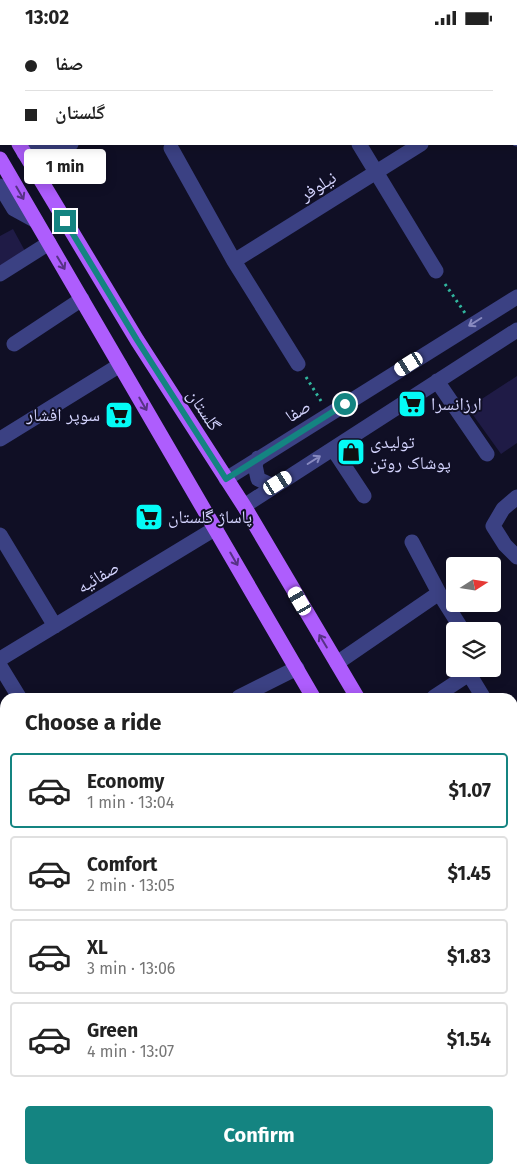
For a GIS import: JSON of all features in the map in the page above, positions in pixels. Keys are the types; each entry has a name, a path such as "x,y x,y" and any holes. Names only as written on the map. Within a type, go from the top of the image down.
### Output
{"main road":[{"path":"25,147 2,162 311,693"},
{"name":"گلستان","path":"25,147 137,340 244,506 355,693"}],"street":[{"path":"25,147 63,149 69,145"},
{"path":"360,145 436,271"},
{"name":"نیلوفر","path":"234,261 419,145"},
{"path":"171,148 234,261 298,364"},
{"path":"0,186 14,209 36,221"},
{"path":"0,274 49,243"},
{"name":"صفا","path":"226,479 517,297"},
{"path":"14,344 82,299"},
{"path":"244,506 517,330"},
{"path":"0,439 120,365"},
{"path":"437,381 487,454"},
{"path":"333,449 364,496"},
{"path":"258,458 255,465 258,479 271,485 278,483"},
{"path":"517,497 503,509 493,526 517,557"},
{"name":"صفائیه","path":"0,659 216,528"},
{"path":"0,535 55,625"},
{"path":"412,542 457,622"},
{"path":"337,663 439,593"},
{"path":"0,666 16,693"},
{"path":"248,693 297,668"},
{"path":"440,693 469,674 481,693"}],"path":[{"path":"436,271 473,324"},
{"path":"298,364 329,414"}],"building":[{"path":"13,229 25,251 0,267 0,236"},
{"path":"517,376 517,443 501,454 468,408"}],"place":[{"name":"ارزانسرا","path":"412,404"},
{"name":"سوپر افشار","path":"119,415"},
{"name":"تولیدی پوشاک روتن","path":"351,452"},
{"name":"پاساژ گلستان","path":"149,517"}],"route":[{"path":"65,221 137,340 226,479 345,404"}]}
